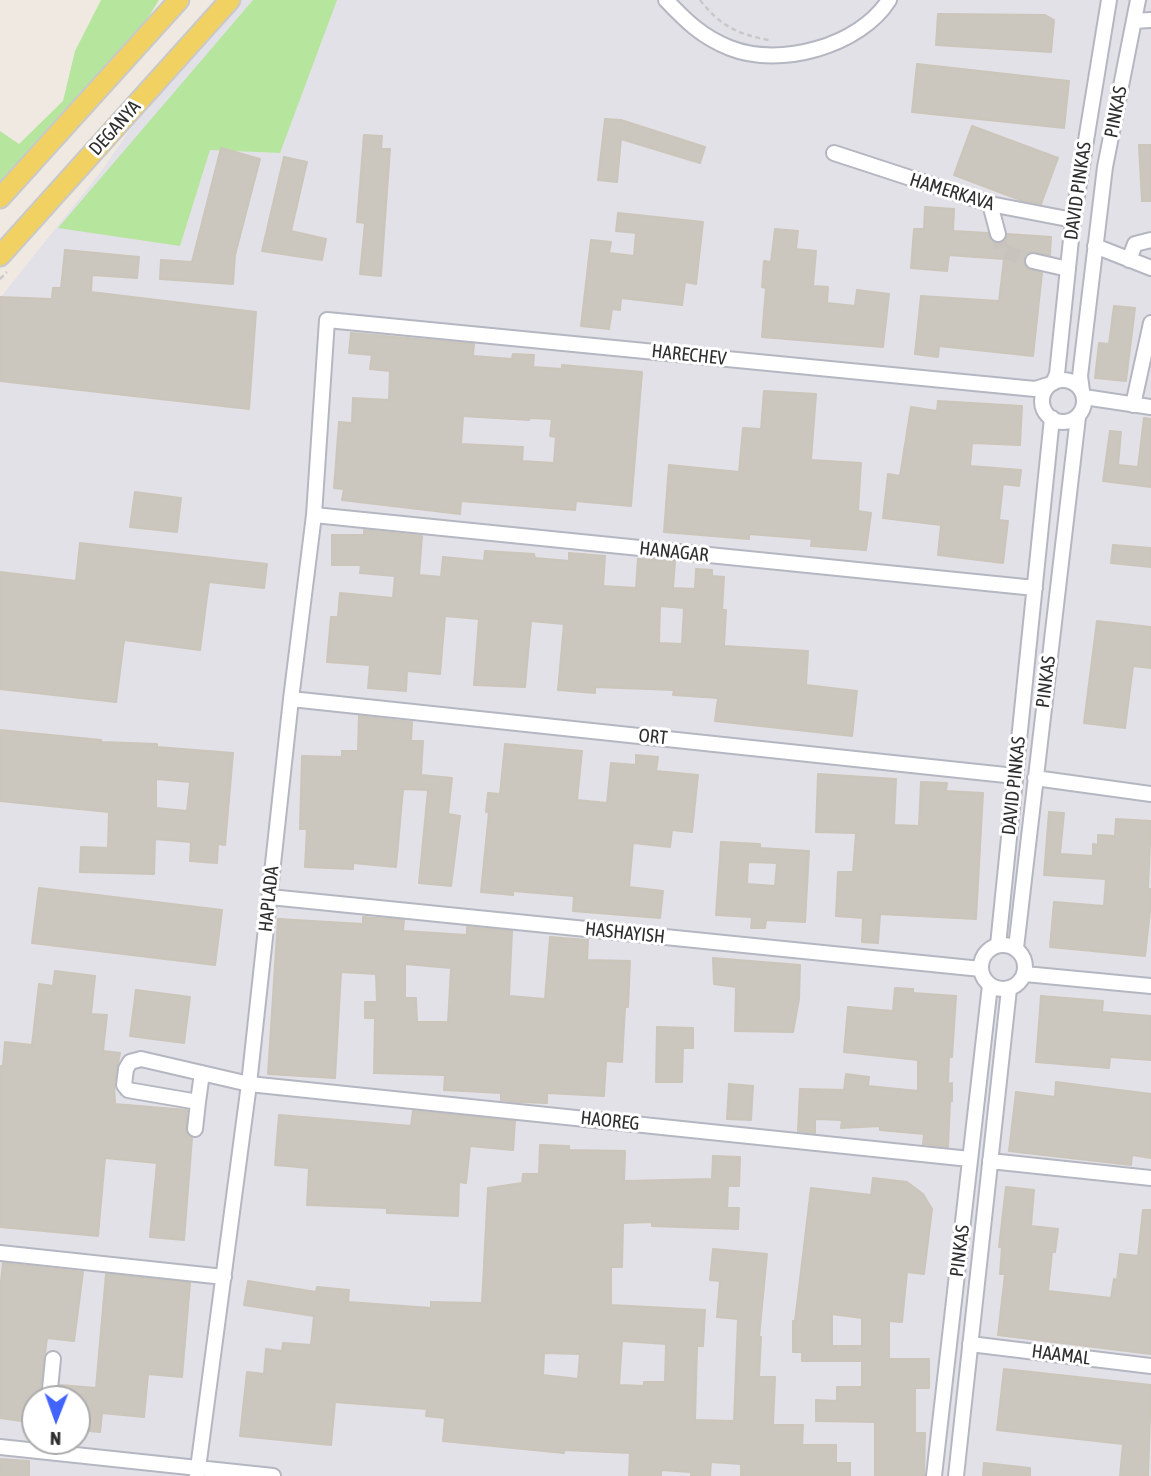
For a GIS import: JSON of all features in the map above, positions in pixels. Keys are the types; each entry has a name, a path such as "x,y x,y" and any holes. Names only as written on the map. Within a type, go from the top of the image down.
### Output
{"main road":[{"name":"DEGANYA","path":"0,198 179,0"},
{"name":"DEGANYA","path":"0,256 230,0"}],"street":[{"path":"666,0 694,30 731,49 772,56 814,51 852,35 884,9 889,0"},
{"name":"DAVID PINKAS","path":"1052,384 1057,374 1073,220 1109,0"},
{"name":"PINKAS","path":"1083,394 1080,376 1105,167 1138,0"},
{"path":"1134,21 1151,20"},
{"name":"HAMERKAVA","path":"834,153 990,204 1073,220"},
{"path":"990,204 998,234"},
{"path":"1129,260 1135,244 1151,240"},
{"path":"1096,246 1151,268"},
{"path":"1033,261 1068,269"},
{"name":"HARECHEV","path":"327,320 1035,389 1052,384"},
{"name":"HAPLADA","path":"198,1472 249,1084 314,515 327,320"},
{"path":"1133,405 1151,323"},
{"path":"1083,394 1082,411 1065,422 1047,415 1042,403 1044,391 1052,384 1064,380 1071,382 1083,394 1151,407"},
{"name":"PINKAS","path":"1016,948 1077,416"},
{"name":"DAVID PINKAS","path":"998,945 1052,418"},
{"name":"HANAGAR","path":"314,515 1035,588"},
{"name":"ORT","path":"291,699 1016,776"},
{"path":"1035,778 1151,794"},
{"name":"HASHAYISH","path":"270,897 981,969"},
{"path":"998,945 1016,948 1024,959 1025,974 1009,989 998,989 990,985 981,969 985,954 998,945"},
{"path":"1025,974 1151,986"},
{"name":"PINKAS","path":"934,1476 990,985"},
{"name":"PINKAS","path":"956,1476 1009,989"},
{"name":"HAOREG","path":"198,1102 128,1090 124,1085 126,1069 130,1062 141,1059 249,1084 970,1159"},
{"path":"195,1129 202,1073"},
{"path":"990,1161 1151,1178"},
{"path":"0,1253 224,1277"},
{"name":"HAAMAL","path":"970,1344 1151,1366"},
{"path":"50,1385 53,1359"},
{"path":"0,1447 21,1447"},
{"path":"91,1454 198,1472 273,1476"}],"path":[{"path":"700,0 712,15 746,36 780,41"}],"shaded area":[{"path":"218,0 1151,0 1151,1476 0,1476 0,298 103,169"}],"green space":[{"path":"101,0 159,0 143,26 0,183 0,131 19,144 63,101 75,51"},
{"path":"253,0 337,0 280,153 210,150 180,246 58,228"}],"building":[{"path":"938,14 1045,15 1054,20 1051,52 936,45"},
{"path":"917,64 1069,81 1064,128 912,112"},
{"path":"605,119 621,120 705,147 700,163 621,139 617,182 598,180"},
{"path":"972,126 1058,158 1041,204 1023,201 954,175"},
{"path":"364,135 382,136 381,149 390,149 381,276 360,274 365,223 357,222"},
{"path":"1139,145 1151,145 1151,201 1142,201"},
{"path":"221,148 260,159 235,255 233,284 160,279 161,260 192,262"},
{"path":"284,157 307,162 291,231 326,239 322,260 262,251"},
{"path":"925,207 954,209 953,231 988,233 996,243 1004,241 1007,234 1051,237 1050,255 1031,252 1024,260 1027,268 1042,273 1033,356 939,346 938,357 915,354 921,296 999,301 1004,259 949,255 947,271 911,268 914,229 924,229"},
{"path":"618,213 703,222 696,284 685,282 682,305 621,298 620,310 612,309 609,329 581,326 591,240 611,242 609,253 634,256 636,233 616,231"},
{"path":"775,229 798,231 796,249 816,251 813,286 828,287 827,303 855,306 857,290 889,294 883,347 762,337 766,288 762,287 764,261 771,262"},
{"path":"65,250 139,257 137,278 92,275 91,292 256,312 249,409 0,381 0,297 52,299 53,288 61,288"},
{"path":"1114,306 1135,308 1126,381 1095,378 1099,343 1109,344"},
{"path":"351,333 474,344 473,356 512,359 513,354 534,355 533,367 562,369 562,365 642,372 631,506 576,501 575,510 461,501 460,514 342,500 344,489 334,488 339,422 352,423 353,398 389,400 390,371 370,369 372,355 349,353","holes":["463,416 552,419 550,436 556,437 554,463 522,461 523,447 461,444"]},
{"path":"764,391 816,394 811,460 861,463 858,511 871,513 866,550 811,546 812,539 749,534 749,539 664,532 669,465 739,472 743,428 761,429"},
{"path":"938,401 1022,406 1020,445 972,443 970,466 1021,470 1019,486 1003,484 999,520 1008,521 1003,563 938,555 941,525 883,518 888,474 900,476 911,407 937,411"},
{"path":"1144,418 1151,419 1151,487 1103,481 1110,431 1121,432 1118,465 1138,467"},
{"path":"135,492 181,498 177,532 130,527"},
{"path":"364,530 422,536 419,575 441,577 443,557 484,561 485,551 534,554 535,558 569,561 569,553 605,556 603,586 636,588 638,559 675,561 673,588 695,589 696,569 712,570 712,576 724,577 724,646 808,651 806,685 857,691 852,736 715,721 718,698 673,695 674,690 595,687 595,693 558,690 564,624 531,621 525,687 474,685 479,619 445,616 440,674 407,671 406,691 368,688 370,665 327,662 331,617 338,617 340,593 393,598 395,576 360,573 361,565 332,565 332,535 364,535","holes":["660,606 684,608 682,644 659,643"]},
{"path":"80,543 267,564 264,588 209,582 200,650 124,640 116,702 0,689 0,572 76,581"},
{"path":"1113,545 1151,548 1151,567 1111,563"},
{"path":"1097,621 1151,627 1151,668 1133,666 1125,728 1084,723"},
{"path":"359,716 412,722 411,741 423,741 421,775 452,778 448,814 460,816 451,886 419,883 428,790 403,789 396,867 353,863 353,869 305,867 307,829 300,829 302,756 342,757 342,751 358,751"},
{"path":"0,730 233,753 225,845 218,844 217,863 190,861 191,842 155,839 154,874 80,872 81,847 108,848 109,812 0,801","holes":["156,779 190,782 187,811 156,808"]},
{"path":"505,744 582,751 577,800 607,803 611,763 636,765 636,755 658,757 656,771 698,775 692,832 672,830 670,847 633,843 629,887 663,891 660,918 573,911 574,896 513,891 513,895 481,892 489,812 486,812 488,793 500,794"},
{"path":"818,774 896,779 894,825 919,826 921,782 947,783 946,791 983,793 976,919 880,914 878,943 862,942 863,918 836,916 838,872 853,872 856,833 816,832"},
{"path":"1049,812 1064,813 1060,854 1093,856 1093,844 1098,845 1098,835 1115,836 1116,819 1151,821 1148,889 1151,889 1151,903 1145,956 1050,947 1054,902 1104,906 1106,879 1044,875"},
{"path":"721,842 809,851 805,922 766,920 765,928 751,928 752,917 716,915","holes":["748,862 777,863 775,886 747,884"]},
{"path":"39,888 222,910 215,965 32,943"},
{"path":"363,917 404,920 403,931 467,935 467,927 512,931 509,996 545,999 550,937 588,940 587,960 630,961 622,1062 606,1061 604,1096 547,1093 547,1103 517,1102 501,1100 501,1093 444,1090 445,1075 374,1073 375,1018 365,1018 365,1002 377,1002 376,974 341,972 335,1078 268,1074 278,919 363,924","holes":["405,964 451,968 448,1022 417,1022 416,998 405,998"]},
{"path":"713,958 800,965 799,999 793,1032 735,1031 736,987 714,984"},
{"path":"55,971 95,976 91,1014 107,1015 103,1051 120,1053 114,1084 115,1104 187,1110 186,1132 192,1138 184,1240 150,1237 157,1163 105,1158 98,1236 0,1227 0,1066 3,1066 5,1042 32,1045 39,984 53,986"},
{"path":"895,988 913,989 913,993 956,996 952,1057 949,1057 948,1084 952,1083 952,1101 948,1147 923,1144 924,1134 880,1130 880,1126 841,1128 842,1120 815,1119 815,1133 798,1131 800,1089 844,1090 846,1074 869,1077 868,1086 918,1091 918,1060 844,1052 848,1007 893,1011"},
{"path":"136,990 190,997 184,1043 130,1036"},
{"path":"1041,996 1103,1001 1102,1012 1151,1016 1151,1060 1110,1057 1109,1068 1036,1062"},
{"path":"657,1027 693,1028 693,1048 683,1048 682,1082 656,1082"},
{"path":"1056,1082 1151,1094 1151,1158 1132,1155 1131,1165 1009,1151 1016,1092 1055,1097"},
{"path":"729,1084 753,1086 751,1120 727,1119"},
{"path":"413,1111 515,1121 513,1150 470,1146 466,1183 459,1182 458,1216 387,1213 387,1208 307,1205 309,1168 275,1165 279,1115 411,1126"},
{"path":"540,1145 569,1146 569,1150 625,1151 624,1181 712,1179 713,1156 740,1157 739,1186 728,1186 727,1208 739,1208 738,1229 652,1226 652,1222 623,1223 622,1267 611,1267 611,1305 705,1310 703,1346 697,1346 695,1420 734,1421 738,1319 717,1317 720,1281 710,1280 713,1249 767,1254 759,1337 759,1377 775,1377 773,1425 803,1425 802,1445 836,1445 836,1463 850,1463 850,1476 741,1476 741,1464 711,1462 710,1476 691,1476 691,1472 661,1470 661,1476 629,1476 630,1453 564,1450 564,1453 443,1441 445,1418 426,1416 427,1409 335,1402 331,1445 240,1436 247,1372 264,1374 266,1349 282,1351 283,1343 311,1345 314,1316 244,1305 248,1281 316,1292 317,1287 349,1290 348,1302 431,1308 431,1302 482,1303 488,1188 522,1183 523,1174 539,1174","holes":["622,1341 666,1344 665,1382 644,1382 644,1386 619,1385","544,1353 580,1354 578,1379 543,1375"]},
{"path":"873,1178 907,1182 923,1194 932,1209 924,1274 907,1272 902,1322 889,1321 889,1359 929,1359 929,1388 915,1388 915,1433 925,1433 924,1476 875,1476 875,1422 816,1421 816,1400 837,1401 837,1387 862,1387 862,1361 802,1361 802,1352 793,1352 793,1321 811,1188 871,1195","holes":["832,1314 862,1318 862,1346 832,1346"]},
{"path":"1006,1187 1034,1190 1031,1226 1058,1229 1055,1252 1052,1252 1048,1291 1111,1298 1114,1279 1117,1280 1120,1254 1138,1256 1143,1210 1151,1210 1151,1354 998,1335 1005,1274 1000,1274 1002,1247 999,1247"},
{"path":"3,1263 83,1272 74,1341 47,1338 41,1385 21,1385 21,1421 0,1418 0,1291"},
{"path":"106,1274 190,1283 182,1377 148,1374 144,1417 102,1413 100,1432 91,1431 91,1388 96,1388"},
{"path":"1004,1369 1151,1385 1148,1476 1120,1476 1123,1444 997,1430"},
{"path":"0,1459 29,1461 29,1476 0,1476"},
{"path":"984,1463 1030,1468 1030,1476 983,1476"}],"tunnel":[{"path":"998,234 1002,251 1033,261"}]}
